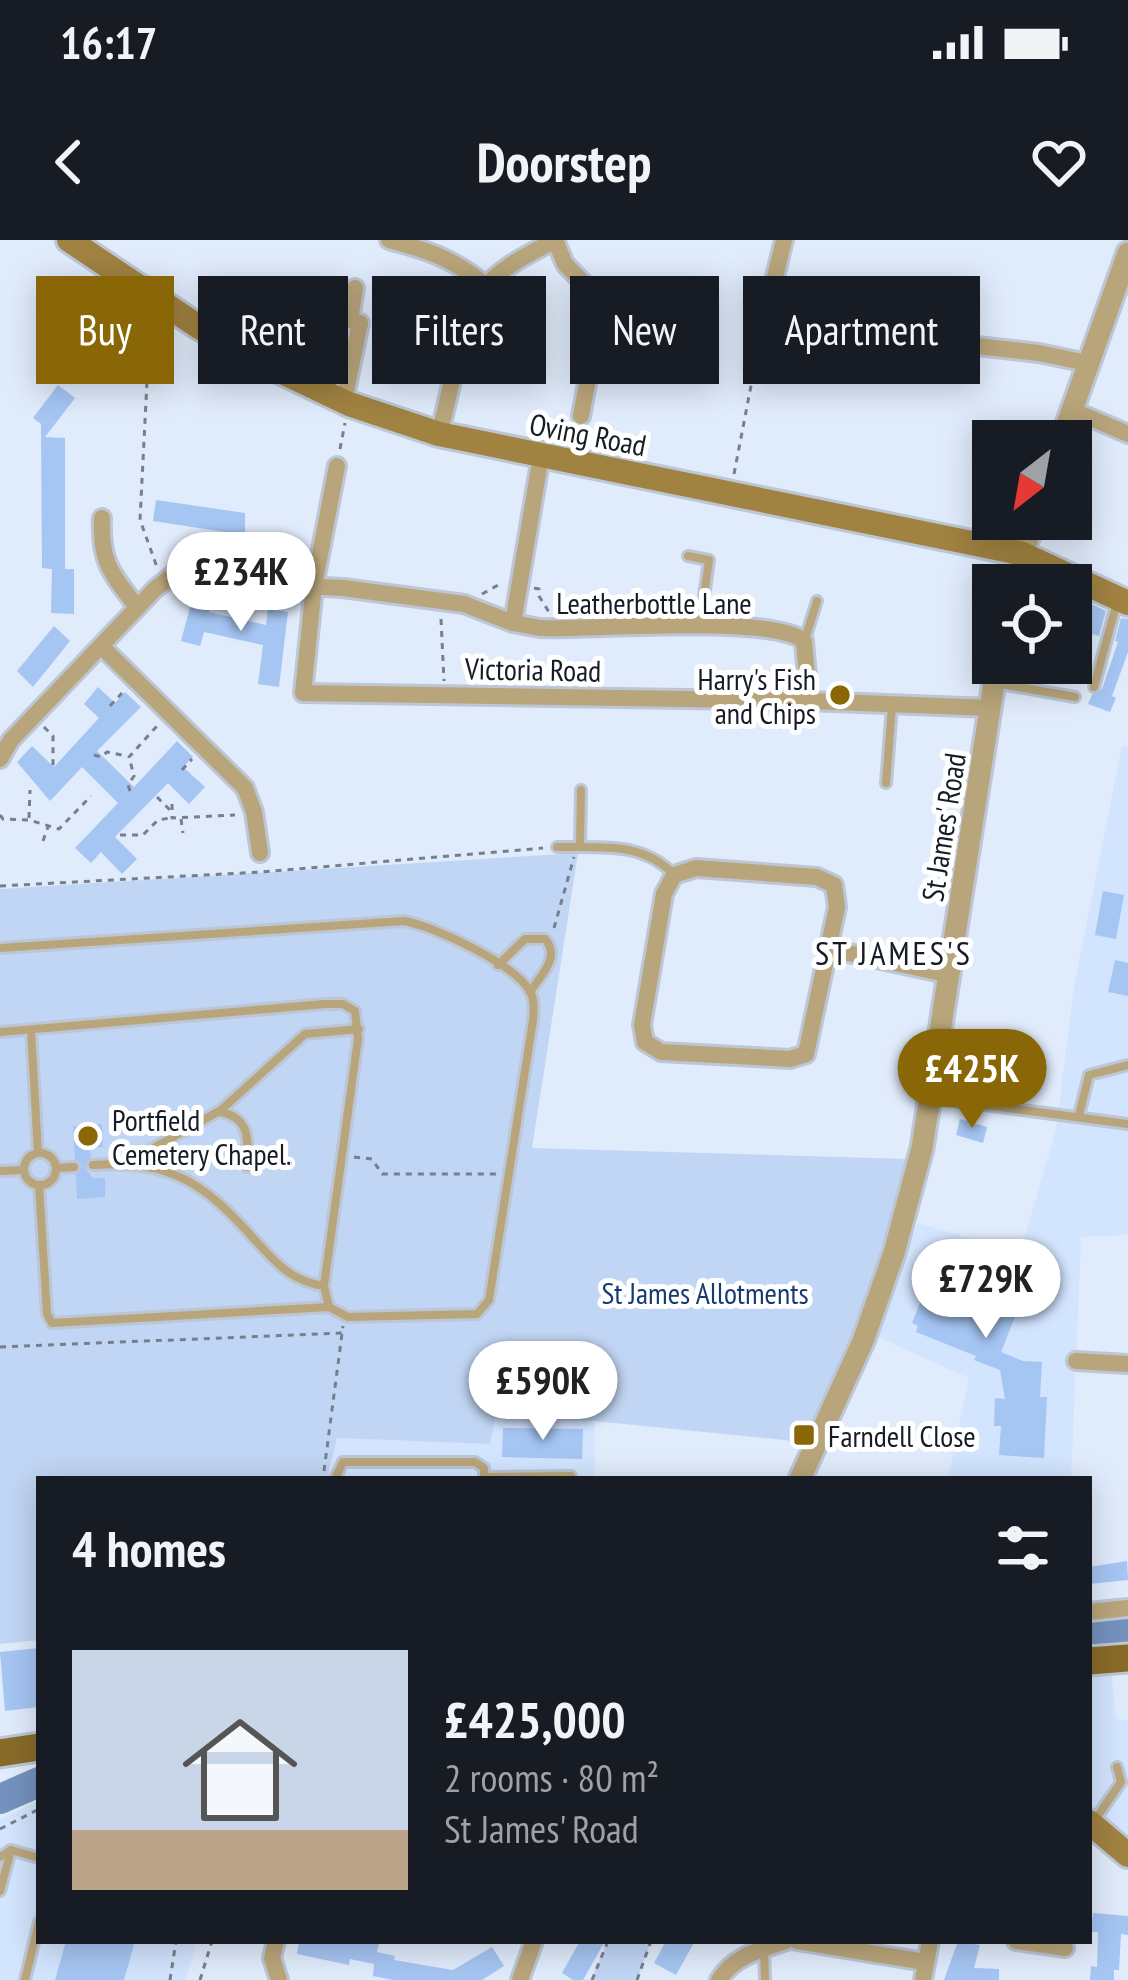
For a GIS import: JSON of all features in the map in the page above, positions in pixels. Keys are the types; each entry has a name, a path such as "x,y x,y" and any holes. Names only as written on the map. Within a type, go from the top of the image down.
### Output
{"main road":[{"name":"Oving Road","path":"69,240 122,276"},
{"name":"Oving Road","path":"174,310 241,351 347,403 440,434 1020,553 1123,601"},
{"path":"1092,1661 1128,1658"},
{"path":"1092,1825 1128,1855"}],"street":[{"path":"388,240 449,258 473,276"},
{"path":"499,276 555,240 565,264 579,276"},
{"path":"775,276 784,240"},
{"path":"1068,420 1128,253"},
{"path":"347,403 360,323 350,320 356,288"},
{"path":"980,346 1088,363"},
{"path":"440,434 453,384"},
{"path":"581,416 587,384"},
{"path":"1072,410 1128,434"},
{"name":"Leatherbottle Lane","path":"512,623 542,456"},
{"name":"Victoria Road","path":"337,466 314,586 303,693 809,700 991,708"},
{"path":"102,518 100,550 110,573 137,607"},
{"path":"1018,564 1025,540"},
{"name":"Leatherbottle Lane","path":"163,583 174,574 205,568 285,585 464,604 512,623 560,629 700,627 794,632 804,640"},
{"path":"0,759 11,740 163,583"},
{"path":"804,640 809,700"},
{"path":"102,647 245,788 260,853"},
{"name":"St James' Road","path":"801,1476 862,1341 895,1252 931,1098 994,684"},
{"path":"696,868 826,879 837,893 830,949 806,1054 790,1058 661,1052 645,1042 642,1025 664,894 674,874 696,868"},
{"path":"830,949 951,975"},
{"path":"1076,1361 1128,1364"},
{"path":"1092,1612 1128,1608"},
{"path":"275,1944 272,1958 279,1980"},
{"path":"520,1980 533,1944"},
{"path":"719,1980 745,1954 777,1944"},
{"path":"810,1944 924,1971"},
{"path":"1037,1944 1065,1948"}],"lane":[{"path":"688,556 709,560 700,627"},
{"path":"1094,687 1123,601"},
{"path":"804,640 817,602"},
{"path":"1032,684 1075,697"},
{"path":"886,783 893,704"},
{"path":"578,847 581,790"},
{"path":"557,847 623,848 657,858 674,874"},
{"path":"0,948 404,921 440,933 498,965 530,992"},
{"path":"39,1185 47,1314 52,1323 329,1307 357,1318 482,1312 489,1300 533,1020 530,992 551,959 551,946 544,939 526,939 498,965"},
{"path":"0,1032 335,1004 355,1011 359,1029 324,1286 329,1307"},
{"path":"128,1163 219,1112 305,1034 359,1029"},
{"path":"31,1030 38,1153"},
{"path":"1079,1114 1090,1075 1128,1065"},
{"path":"931,1098 1128,1124"},
{"path":"219,1112 236,1115 245,1126 247,1167"},
{"path":"38,1153 48,1155 56,1168 49,1182 39,1185 24,1170 29,1157 38,1153"},
{"path":"93,1165 128,1163 176,1173 230,1213 286,1273 324,1286"},
{"path":"56,1168 74,1167"},
{"path":"0,1171 24,1170"},
{"path":"336,1476 343,1462 475,1462 484,1468 484,1476"},
{"path":"1092,1820 1121,1782 1117,1767"},
{"path":"0,1857 11,1850 36,1857"},
{"path":"0,1891 11,1850"},
{"path":"25,1980 36,1934"},
{"path":"764,1948 764,1980"}],"path":[{"path":"147,384 140,520 163,583"},
{"path":"730,493 751,384"},
{"path":"337,466 347,403"},
{"path":"464,604 521,579 539,589 560,629"},
{"path":"440,601 445,695"},
{"path":"129,757 171,712"},
{"path":"34,718 53,736 49,770"},
{"path":"94,755 107,752 129,757"},
{"path":"129,757 134,776 130,790"},
{"path":"29,820 30,790"},
{"path":"0,815 59,829 91,796"},
{"path":"157,797 172,811"},
{"path":"172,804 172,818"},
{"path":"121,835 143,835 158,820 254,812"},
{"path":"182,818 184,833"},
{"path":"43,841 48,826"},
{"path":"0,886 261,872 557,847"},
{"path":"544,939 557,925 578,847"},
{"path":"342,1155 373,1160 382,1174 506,1174"},
{"path":"0,1347 341,1333 323,1476"},
{"path":"0,1829 36,1811"},
{"path":"170,1980 176,1944"},
{"path":"200,1980 211,1944"},
{"path":"592,1980 607,1944"},
{"path":"637,1980 650,1944"}],"shaded area":[{"path":"1122,746 1128,747 1128,1235 1081,1237 1071,1476 949,1476 969,1378 876,1336 918,1223 975,1240 1024,1239 1056,1130 1074,987"},
{"path":"494,1418 594,1421 595,1476 328,1476 336,1438 490,1444"},
{"path":"1111,1669 1116,1719 1128,1720 1128,1834 1092,1806 1092,1672"},
{"path":"36,1802 36,1944 196,1944 185,1980 0,1980 0,1819"}],"green space":[{"name":"St James Allotments","path":"578,853 532,1148 907,1159 885,1252 802,1446 785,1440 594,1421 495,1418 490,1444 337,1438 328,1476 36,1476 36,1640 0,1644 0,889"},
{"path":"607,1944 650,1944 637,1980 591,1980"}],"building":[{"path":"58,385 75,398 45,437 65,438 65,569 74,569 74,614 51,613 52,569 42,568 41,424 33,418"},
{"path":"156,500 245,513 245,535 153,521"},
{"path":"194,592 213,598 209,612 266,625 268,609 288,612 279,687 258,684 263,645 204,632 200,646 181,641"},
{"path":"1092,604 1106,611 1099,636 1093,634"},
{"path":"1121,618 1128,619 1128,652 1110,712 1088,704 1102,689"},
{"path":"54,626 70,641 33,687 17,671"},
{"path":"98,687 115,703 125,692 141,707 97,751 134,787 177,741 193,757 183,767 205,787 189,804 168,783 115,837 137,859 122,874 101,852 91,863 75,848 118,803 82,767 50,801 17,762 32,746 54,767 99,718 84,704"},
{"path":"1103,891 1124,895 1116,939 1095,935"},
{"path":"1115,960 1128,963 1128,996 1108,992"},
{"path":"960,1119 987,1127 983,1143 956,1135"},
{"path":"102,1124 103,1147 90,1148 85,1166 92,1178 105,1178 105,1197 77,1199 76,1175 82,1165 75,1159 73,1126"},
{"path":"930,1245 1028,1284 1001,1352 1042,1362 1040,1397 1047,1397 1044,1458 999,1455 1001,1426 994,1426 995,1398 1005,1399 1000,1370 916,1332 918,1326 912,1323 934,1269 922,1264"},
{"path":"503,1428 583,1429 582,1459 502,1457"},
{"path":"1127,1561 1128,1580 1092,1584 1092,1567"},
{"path":"36,1648 36,1707 5,1711 0,1652"},
{"path":"1093,1913 1128,1916 1128,1935 1121,1934 1114,1980 1090,1980 1091,1966 1097,1967 1098,1932 1092,1932"},
{"path":"65,1944 134,1944 124,1980 55,1980"},
{"path":"299,1944 379,1944 377,1952 395,1956 394,1960 453,1970 492,1947 504,1966 482,1980 394,1980 373,1976 374,1964 350,1959 349,1965 297,1954"},
{"path":"578,1944 603,1944 583,1980 562,1973"},
{"path":"664,1944 693,1944 676,1975 654,1963"},
{"path":"957,1944 980,1945 974,1968 999,1969 999,1980 944,1980"}],"waterway":[{"path":"1092,1635 1128,1632"},
{"path":"0,1799 36,1783"}],"place":[{"name":"Harry's Fish and Chips","path":"840,695"},
{"name":"Portfield Cemetery Chapel.","path":"88,1136"},
{"name":"Farndell Close","path":"804,1435"}],"district":[{"name":"ST JAMES'S","path":"894,952"}]}
